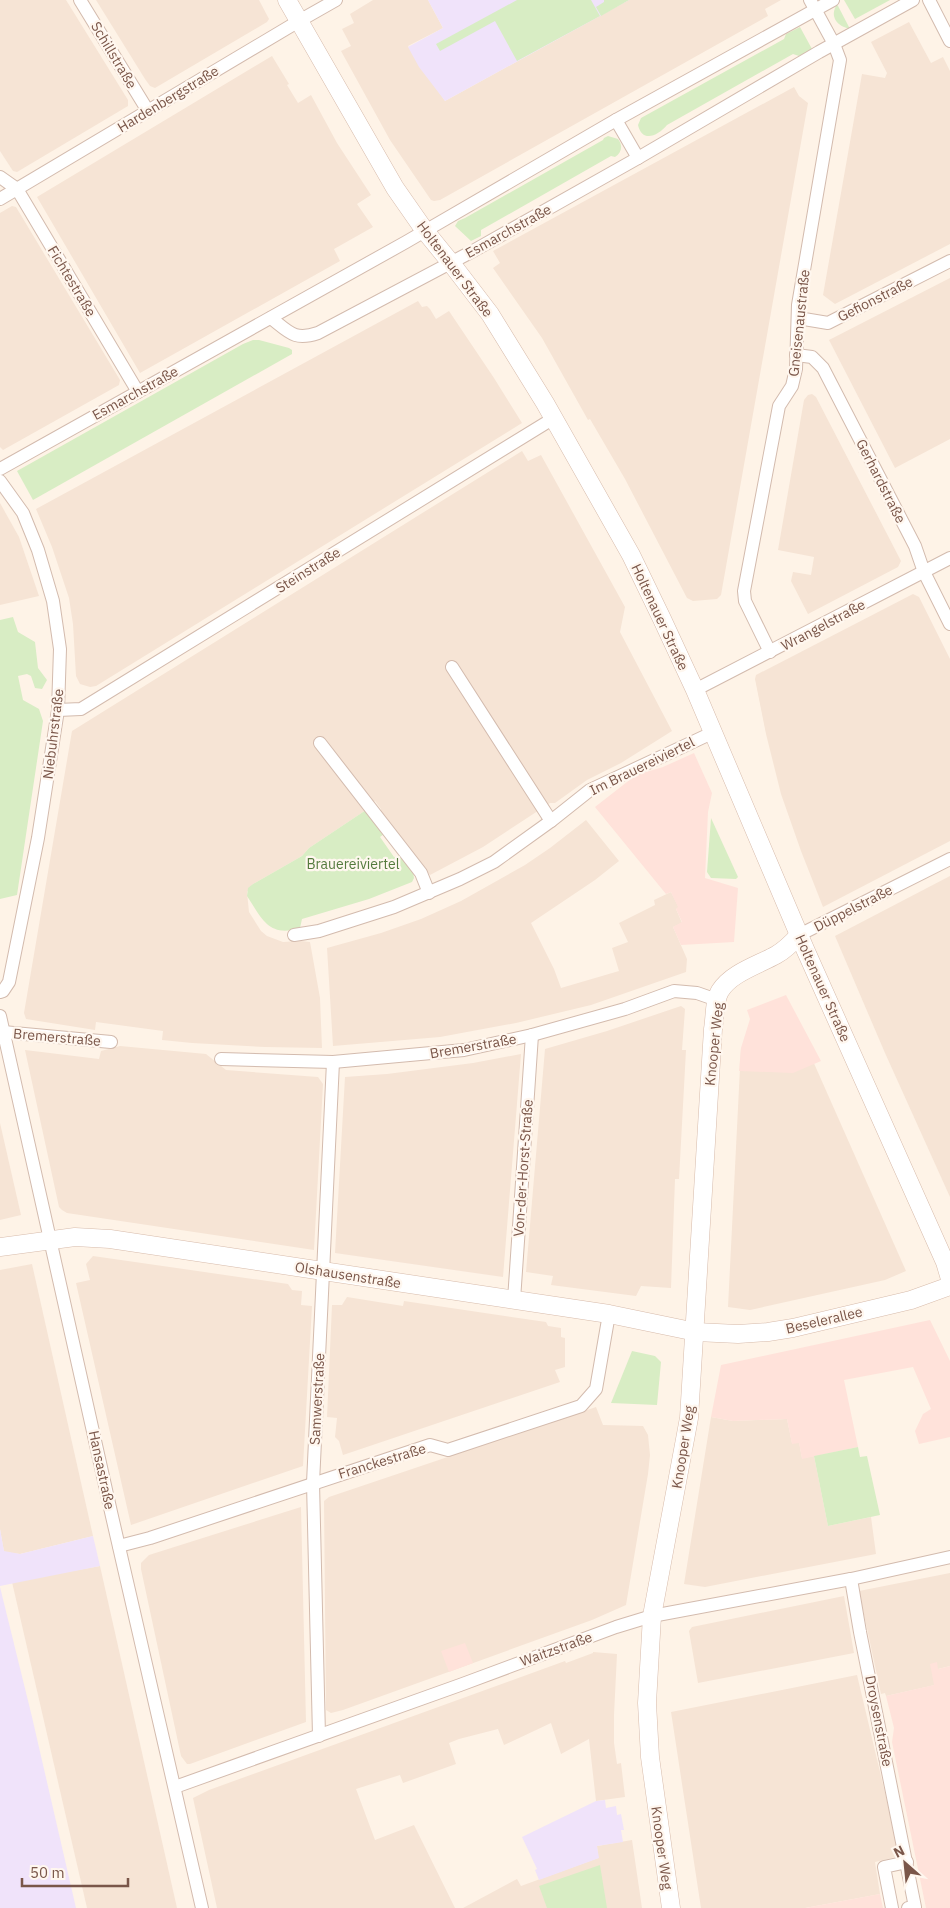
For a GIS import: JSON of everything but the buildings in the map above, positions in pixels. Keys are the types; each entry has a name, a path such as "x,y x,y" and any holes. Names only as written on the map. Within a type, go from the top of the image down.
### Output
{"main road":[{"name":"Holtenauer Straße","path":"286,0 386,172 425,231 490,314 554,418 631,555 695,690 802,942 945,1262 950,1279"},
{"name":"Düppelstraße","path":"726,988 745,969 777,955 790,945 802,942"},
{"name":"Knooper Weg","path":"671,1908 650,1757 647,1703 652,1616 689,1418 696,1332 710,1066 726,988"},
{"name":"Olshausenstraße","path":"0,1247 75,1237 110,1240 609,1314 696,1332"},
{"name":"Beselerallee","path":"696,1332 738,1334 768,1332 911,1300 950,1286"}],"street":[{"name":"Schillstraße","path":"80,0 148,111"},
{"name":"Hardenbergstraße","path":"0,199 336,0"},
{"name":"Esmarchstraße","path":"0,469 425,231 812,5 833,0"},
{"name":"Esmarchstraße","path":"271,318 292,333 303,338 308,336 451,262 638,158 913,0"},
{"path":"929,0 950,41"},
{"path":"812,5 834,44"},
{"name":"Gneisenaustraße","path":"770,652 744,601 744,591 779,406 792,386 796,369 799,297 840,60 834,44"},
{"path":"616,120 638,158"},
{"name":"Fichtestraße","path":"0,177 17,189 138,392"},
{"name":"Gefionstraße","path":"798,318 828,323 950,261"},
{"name":"Gerhardstraße","path":"796,355 812,357 823,368 911,538 924,572 950,624"},
{"name":"Steinstraße","path":"58,710 81,709 554,418"},
{"name":"Niebuhrstraße","path":"0,481 23,513 38,550 53,600 60,649 58,710 38,838 9,982 4,990 0,992"},
{"name":"Wrangelstraße","path":"695,690 950,558"},
{"path":"452,667 552,822"},
{"name":"Im Brauereiviertel","path":"294,935 319,931 394,907 429,893 494,862 552,822 582,796 601,784 712,733"},
{"path":"320,743 420,873 429,893"},
{"name":"Düppelstraße","path":"802,942 950,858"},
{"name":"Bremerstraße","path":"221,1059 333,1062 464,1050 532,1035 625,1009 674,991 697,993 726,988"},
{"path":"0,1016 3,1032"},
{"name":"Bremerstraße","path":"3,1032 111,1042"},
{"name":"Hansastraße","path":"3,1032 202,1908"},
{"name":"Von-der-Horst-Straße","path":"514,1300 532,1035"},
{"name":"Samwerstraße","path":"319,1736 313,1483 333,1062"},
{"name":"Franckestraße","path":"119,1546 150,1538 430,1445 448,1450 581,1406 596,1389 609,1314"},
{"name":"Waitzstraße","path":"175,1787 616,1627 652,1616 851,1579 950,1557"},
{"name":"Droysenstraße","path":"851,1579 915,1907 908,1908"},
{"path":"892,1908 884,1867 907,1862"}],"shaded area":[{"path":"0,0 66,0 128,100 128,106 17,172 13,171 0,151"},
{"path":"96,0 259,0 269,19 267,22 155,88 150,86 145,79"},
{"path":"373,0 428,0 443,28 408,46 445,101 629,0 781,0 765,9 768,16 440,200 434,201 431,200 390,140 341,51 351,46 342,29 354,23 350,14"},
{"path":"428,0 629,0 445,101 419,67 408,47 443,28"},
{"path":"909,22 931,63 943,57 950,71 950,244 835,304 823,295 862,74 885,78 887,73 871,42"},
{"path":"272,56 298,103 311,95 337,143 371,195 357,204 373,227 334,249 340,261 140,373 37,197"},
{"path":"794,87 799,96 808,103 721,595 717,599 693,601 687,598 625,479 590,419 588,420 542,338 493,268 500,263 493,251"},
{"path":"12,206 16,207 120,380 119,385 3,450 0,447 0,213"},
{"path":"950,278 950,439 895,468 829,340"},
{"path":"418,301 422,307 427,306 430,309 436,319 449,311 522,423 96,686 90,687 80,684 76,676 73,624 69,598 52,547 36,509"},
{"path":"812,394 816,397 901,561 898,567 808,614 791,581 793,572 811,575 814,557 778,550 804,400 808,395"},
{"path":"522,451 528,461 541,455 625,607 620,632 672,731 621,763 587,780 555,803 550,803 483,847 430,875 381,813 381,809 375,801 366,810 309,848 302,856 253,884 247,892 249,912 261,931 267,936 283,942 310,942 320,998 322,1048 192,1043 162,1040 163,1031 96,1022 95,1030 26,1019 24,1013 72,731"},
{"path":"0,503 19,537 39,596 0,605"},
{"path":"913,594 919,597 950,659 950,841 823,907 781,794 766,734 755,679 756,675"},
{"path":"694,753 712,793 708,812 705,878 738,888 734,942 681,945 673,927 682,922 671,892 666,894 595,807 636,775 663,767"},
{"path":"586,820 619,861 595,880 531,923 554,969 561,988 619,971 612,948 628,942 619,923 655,905 654,900 671,892 679,908 676,909 682,923 673,927 687,959 686,972 591,1005 516,1023 440,1037 333,1046 327,948 381,933 421,919 461,901 525,865"},
{"path":"950,876 950,1197 835,936"},
{"path":"786,995 821,1061 793,1073 739,1071 741,1048 750,1019 747,1010"},
{"path":"681,1006 685,1009 682,1050 686,1050 679,1179 675,1179 671,1288 641,1286 636,1296 551,1285 553,1276 526,1272 545,1049 607,1031"},
{"path":"801,1034 906,1271 885,1280 750,1310 728,1307 741,1048"},
{"path":"120,1046 206,1054 226,1070 318,1077 323,1084 314,1250 67,1213 59,1207 25,1050 99,1059 101,1051"},
{"path":"521,1054 503,1277 335,1253 345,1077 387,1074 473,1063"},
{"path":"0,1123 21,1215 0,1220"},
{"path":"93,1256 288,1284 292,1290 302,1291 301,1305 312,1306 303,1466 131,1525 76,1283 90,1280 86,1264"},
{"path":"32,1264 93,1536 20,1554 4,1552 0,1529 0,1270"},
{"path":"347,1297 403,1306 404,1301 546,1322 548,1326 561,1328 561,1337 565,1338 565,1367 555,1370 560,1382 343,1455 339,1441 335,1437 337,1418 327,1417 332,1305 342,1305"},
{"path":"930,1320 950,1361 950,1437 919,1444 915,1431 923,1414 931,1409 913,1367 844,1380 858,1447 802,1459 799,1443 792,1444 787,1419 733,1421 711,1417 721,1365"},
{"path":"596,1407 603,1425 643,1426 648,1435 650,1455 648,1474 626,1605 592,1620 343,1710 331,1713 326,1710 324,1501 329,1497"},
{"path":"711,1417 733,1421 787,1419 792,1443 799,1442 802,1458 814,1456 828,1526 871,1517 876,1554 705,1587 684,1584"},
{"path":"301,1507 306,1722 187,1764 181,1756 141,1563 149,1555"},
{"path":"0,1529 4,1551 20,1554 93,1536 100,1566 0,1586"},
{"path":"100,1566 177,1908 87,1908 12,1582"},
{"path":"950,1573 950,1666 938,1669 935,1685 886,1696 885,1693 881,1694 859,1591"},
{"path":"0,1587 32,1717 76,1908 0,1908"},
{"path":"844,1596 854,1653 698,1683 689,1631 692,1627"},
{"path":"465,1643 473,1663 449,1672 441,1651"},
{"path":"593,1652 617,1654 614,1743 617,1764 621,1763 625,1797 596,1801 589,1739 561,1754 551,1723 504,1745 498,1729 459,1739 449,1743 456,1764 403,1783 400,1775 356,1789 375,1840 414,1825 455,1908 217,1908 193,1798 209,1790"},
{"path":"937,1662 938,1669 950,1666 950,1908 926,1908 892,1742 894,1728 886,1696 934,1685 930,1664"},
{"path":"857,1675 900,1856 875,1862 880,1894 805,1908 701,1908 671,1712"},
{"path":"605,1800 606,1808 616,1806 617,1815 621,1814 624,1830 621,1830 623,1842 597,1846 599,1858 539,1880 535,1870 537,1869 522,1837 596,1801"},
{"path":"632,1840 642,1908 463,1908 517,1879 521,1886 598,1858 597,1846"},
{"path":"880,1894 883,1908 805,1908"}],"green space":[{"path":"517,0 591,0 600,16 517,61 495,21 440,51 436,44"},
{"path":"604,0 629,0 601,16 596,7 604,2"},
{"path":"844,0 890,0 855,19"},
{"path":"837,4 850,29 841,26 834,17"},
{"path":"800,27 812,49 799,56 793,54 667,125 655,135 647,136 640,131 638,125 641,118 784,39 786,34"},
{"path":"608,136 618,139 621,144 621,149 615,157 611,156 481,230 481,236 471,241 455,226 458,221"},
{"path":"253,340 289,348 292,350 292,354 33,500 17,471"},
{"path":"13,617 18,632 35,642 38,668 47,680 42,689 35,688 31,676 27,674 18,676 23,700 39,709 43,721 17,895 0,899 0,620"},
{"name":"Brauereiviertel","path":"366,810 384,834 380,837 394,857 401,855 413,871 414,878 412,882 369,899 302,919 300,928 281,930 267,924 247,896 248,888 302,856 309,848"},
{"path":"711,818 738,877 736,879 711,878 707,872"},
{"path":"632,1351 655,1356 661,1362 657,1405 611,1403"},
{"path":"858,1447 860,1457 867,1456 880,1515 828,1526 814,1456"},
{"path":"600,1865 607,1908 547,1908 539,1886"}]}
